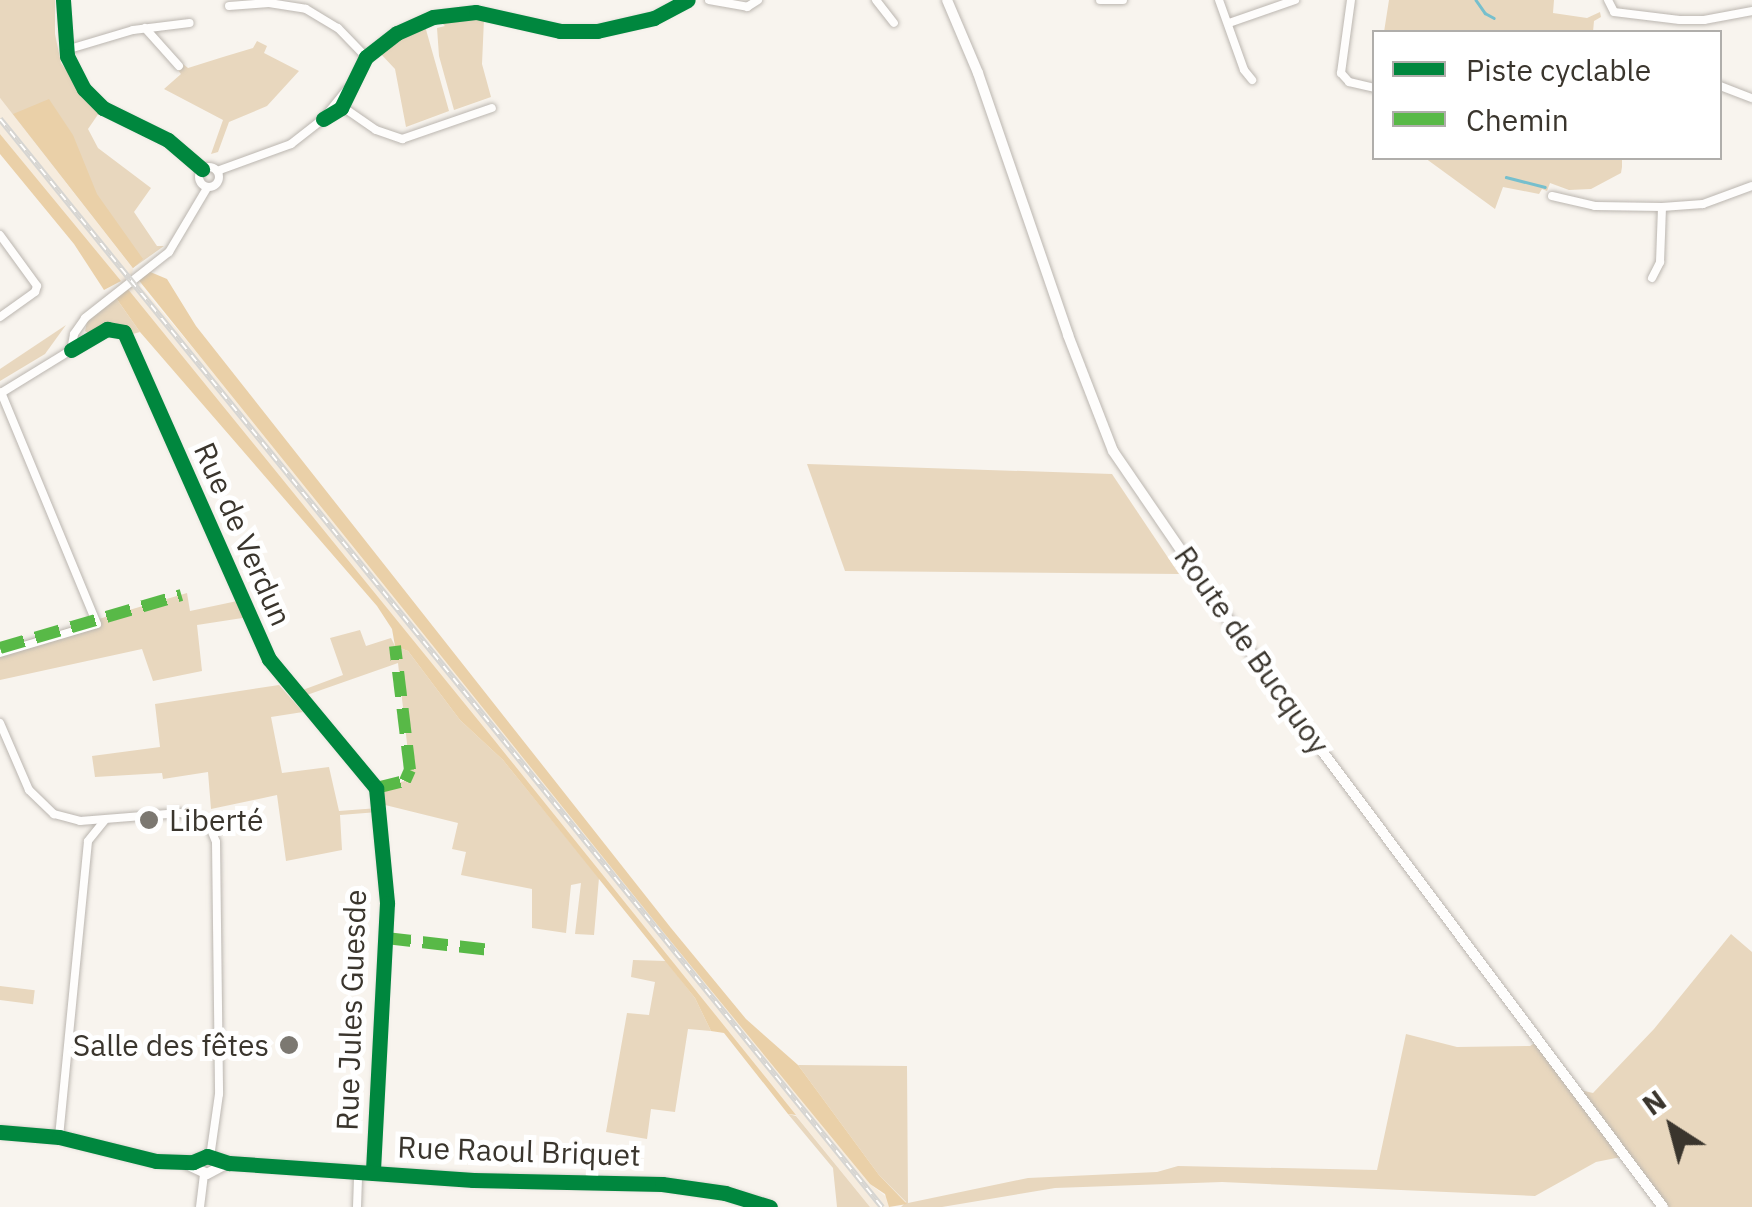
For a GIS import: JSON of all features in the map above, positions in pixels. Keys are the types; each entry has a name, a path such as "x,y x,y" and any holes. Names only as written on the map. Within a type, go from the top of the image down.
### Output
{"main road":[{"name":"Route de Bucquoy","path":"947,0 962,28 1068,335 1113,451 1275,688 1664,1207"},
{"name":"Rue Raoul Briquet","path":"0,1132 59,1137 135,1158 183,1163 662,1184 725,1194 770,1207"}],"street":[{"path":"63,0 67,53 80,85 103,108 168,140 202,169 217,171 284,148 340,105 366,57 408,27 442,14 476,12 560,31 597,31 654,18 688,0"},
{"path":"441,0 442,14"},
{"path":"709,0 746,8 758,0"},
{"path":"876,0 894,23"},
{"path":"1100,0 1123,0"},
{"path":"1219,0 1244,70 1252,80"},
{"path":"1229,23 1294,0"},
{"path":"1351,0 1341,73 1349,82 1372,88"},
{"path":"229,6 269,3 306,9 338,28 366,57"},
{"path":"1609,4 1696,20 1752,10"},
{"path":"67,53 145,28 190,23"},
{"path":"145,28 179,66"},
{"path":"1722,87 1752,98"},
{"path":"340,105 402,139 492,108"},
{"path":"202,169 198,178 207,188"},
{"path":"0,654 97,624 1,393 71,350 78,326 124,284 168,252 207,188 218,182 217,171"},
{"path":"1552,196 1595,206 1662,207 1703,204 1752,186"},
{"path":"1652,278 1660,262 1662,207"},
{"path":"0,235 37,286 35,292 0,317"},
{"name":"Rue de Verdun","path":"71,350 107,329 124,332 268,659 376,788"},
{"path":"0,723 29,790 43,806 72,821 88,841"},
{"name":"Rue Jules Guesde","path":"373,1173 387,904 376,788"},
{"path":"72,821 192,814 206,823 214,836 219,1094 200,1207"},
{"path":"59,1137 88,841 106,820"},
{"path":"357,1207 358,1172"}],"shaded area":[{"path":"0,0 55,0 55,34 61,63 99,113 88,129 98,148 151,188 134,212 157,246 164,246 133,268 0,98"},
{"path":"1389,0 1554,0 1553,13 1587,18 1600,12 1601,17 1594,21 1593,30 1384,30"},
{"path":"484,19 482,64 491,97 454,110 439,56 437,28 445,26 440,21"},
{"path":"425,26 449,111 406,127 395,69 379,52"},
{"path":"257,41 267,46 264,53 299,71 267,106 229,122 218,152 211,154 223,120 164,89 181,74 177,69 183,64 188,68 253,48"},
{"path":"0,98 133,268 132,276 254,420 870,1184 889,1199 889,1207 870,1207 0,134"},
{"path":"49,99 73,135 97,194 143,259 133,268 13,114"},
{"path":"0,134 121,281 104,290 74,244 0,154"},
{"path":"1428,160 1622,160 1621,173 1591,189 1569,190 1550,183 1547,191 1542,189 1539,194 1503,187 1495,209"},
{"path":"148,271 167,279 196,326 671,928 746,1019 798,1065 879,1175 907,1204 889,1207 885,1194 870,1184 664,933 137,278"},
{"path":"127,288 796,1115 788,1114 724,1033 711,1031 695,998 503,760 460,720 408,651 395,646 392,629 377,606 140,332 116,298"},
{"path":"116,298 140,332 129,335 121,326 110,325 91,335 85,331 87,322"},
{"path":"66,325 45,354 0,381 0,369"},
{"path":"807,464 1112,474 1179,574 845,571"},
{"path":"187,593 190,611 242,600 249,617 197,625 202,671 153,681 142,649 0,680 0,648"},
{"path":"360,630 366,646 391,638 395,646 408,651 460,720 503,760 599,878 594,935 575,934 581,883 571,885 566,933 532,928 532,889 461,875 466,852 452,849 458,823 377,803 376,788 405,781 410,770 398,663 304,696 300,691 343,675 330,638"},
{"path":"279,685 303,712 271,717 282,773 329,767 339,811 378,808 378,812 340,815 342,850 286,861 277,795 211,809 208,772 163,779 162,773 95,777 92,756 160,747 155,704"},
{"path":"1731,934 1752,952 1752,1207 1663,1207 1626,1156 1596,1162 1535,1196 1222,1182 1055,1188 942,1207 901,1207 906,1202 879,1175 798,1065 907,1066 908,1203 1028,1178 1157,1172 1178,1166 1377,1170 1406,1034 1457,1047 1530,1046 1539,1040 1576,1089 1593,1093 1654,1029"},
{"path":"633,960 666,961 695,998 711,1031 688,1029 675,1112 651,1109 647,1139 606,1132 627,1013 649,1015 655,982 631,977"},
{"path":"0,986 35,990 33,1004 0,1000"},
{"path":"788,1114 796,1116 870,1207 837,1207 833,1168"}],"waterway":[{"path":"1476,0 1494,18"},
{"path":"1506,177 1545,187"}],"railway":[{"path":"0,119 882,1207"}],"marked path":[{"path":"0,648 181,595"},
{"path":"376,788 405,781 410,770 395,646"},
{"path":"386,938 490,950"}],"cycle path":[{"path":"63,0 67,56 84,89 103,108 168,140 202,169"},
{"path":"323,119 341,108 366,57 397,33 433,17 476,12 560,31 597,31 654,18 688,0"},
{"path":"71,350 107,329 124,332 269,659 376,788 387,903 373,1173"},
{"path":"0,1132 59,1137 156,1161 193,1162 207,1156 229,1163 473,1180 662,1184 725,1193 770,1207"}],"place":[{"name":"Liberté","path":"149,820"},
{"name":"Salle des fêtes","path":"289,1045"}]}
